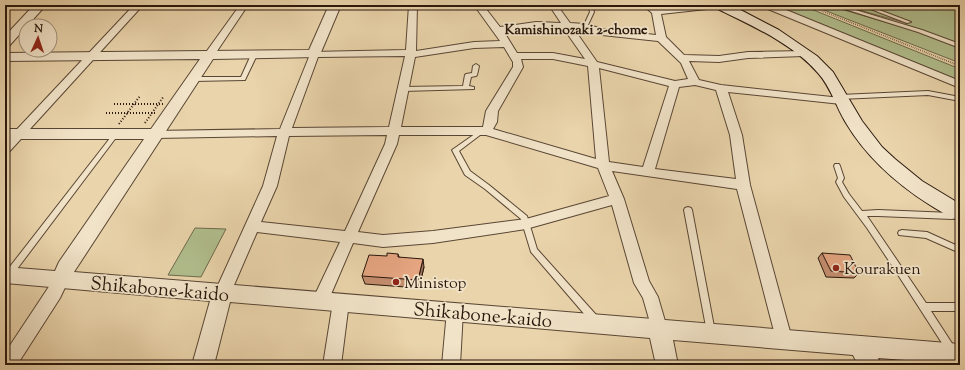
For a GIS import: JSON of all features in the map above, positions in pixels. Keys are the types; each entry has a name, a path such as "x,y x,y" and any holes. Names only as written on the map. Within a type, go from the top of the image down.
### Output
{"main road":[{"path":"721,5 764,27 804,53 825,71 856,126 872,146 895,170 923,192 960,214"}],"street":[{"path":"5,43 40,5"},
{"path":"5,149 13,134 91,56 139,5"},
{"path":"7,365 54,293 66,268 150,129 193,79 244,5"},
{"path":"203,365 222,294 270,186 284,132 314,54 335,5"},
{"path":"320,300 391,144 411,54 413,5"},
{"path":"478,5 516,56 518,67 492,111 492,118 489,128 484,131"},
{"path":"553,5 593,64 603,165 617,198 642,283 650,298 659,328 667,365"},
{"path":"647,5 656,12 661,38 685,62 695,82"},
{"path":"656,12 716,5"},
{"path":"766,5 960,85"},
{"path":"498,30 536,25 567,26 602,32 661,38"},
{"path":"5,57 411,54 474,45 508,44"},
{"path":"681,58 719,59 748,55 804,53"},
{"path":"516,56 553,56 676,84 695,82 721,88 841,99"},
{"path":"648,172 676,84"},
{"path":"721,88 736,135 743,185 784,339"},
{"path":"13,134 150,129 284,132 484,131 603,165 743,185"},
{"path":"253,226 382,241 433,237 526,224 617,198"},
{"name":"Shikabone-kaido","path":"7,275 222,294 320,300 956,353"},
{"path":"332,365 341,302"},
{"path":"451,365 455,311"},
{"path":"859,345 870,365"}],"lane":[{"path":"585,28 592,12 590,5"},
{"path":"834,5 920,31 960,46"},
{"path":"862,5 915,24 920,31"},
{"path":"193,79 243,79 254,55"},
{"path":"403,89 469,88 468,75 474,74 476,66"},
{"path":"841,99 928,93 960,99"},
{"path":"7,275 116,131"},
{"path":"484,131 455,150 467,173 487,187 524,218 534,250 598,323"},
{"path":"837,166 841,178 839,182 841,188 851,203 862,214 956,353"},
{"path":"688,210 711,333"},
{"path":"862,214 878,213 952,216 960,214"},
{"path":"902,233 926,235 960,250"},
{"path":"925,307 960,306"}],"path":[{"path":"807,5 960,66"},
{"path":"116,131 140,96"},
{"path":"150,129 152,114 164,96"},
{"path":"114,104 164,104"},
{"path":"106,113 157,113"}],"green space":[{"path":"770,5 801,5 960,69 960,83"},
{"path":"811,5 827,5 902,27 906,23 841,5 949,5 960,9 960,63"},
{"path":"195,228 226,229 201,277 168,275"}],"building":[{"path":"387,253 398,254 398,257 423,259 418,280 362,276 369,255 387,256"},
{"path":"822,253 850,255 859,273 831,271"}],"place":[{"name":"Kourakuen","path":"836,268"},
{"name":"Ministop","path":"396,282"}],"district":[{"name":"Kamishinozaki 2-chome","path":"576,29"}]}
